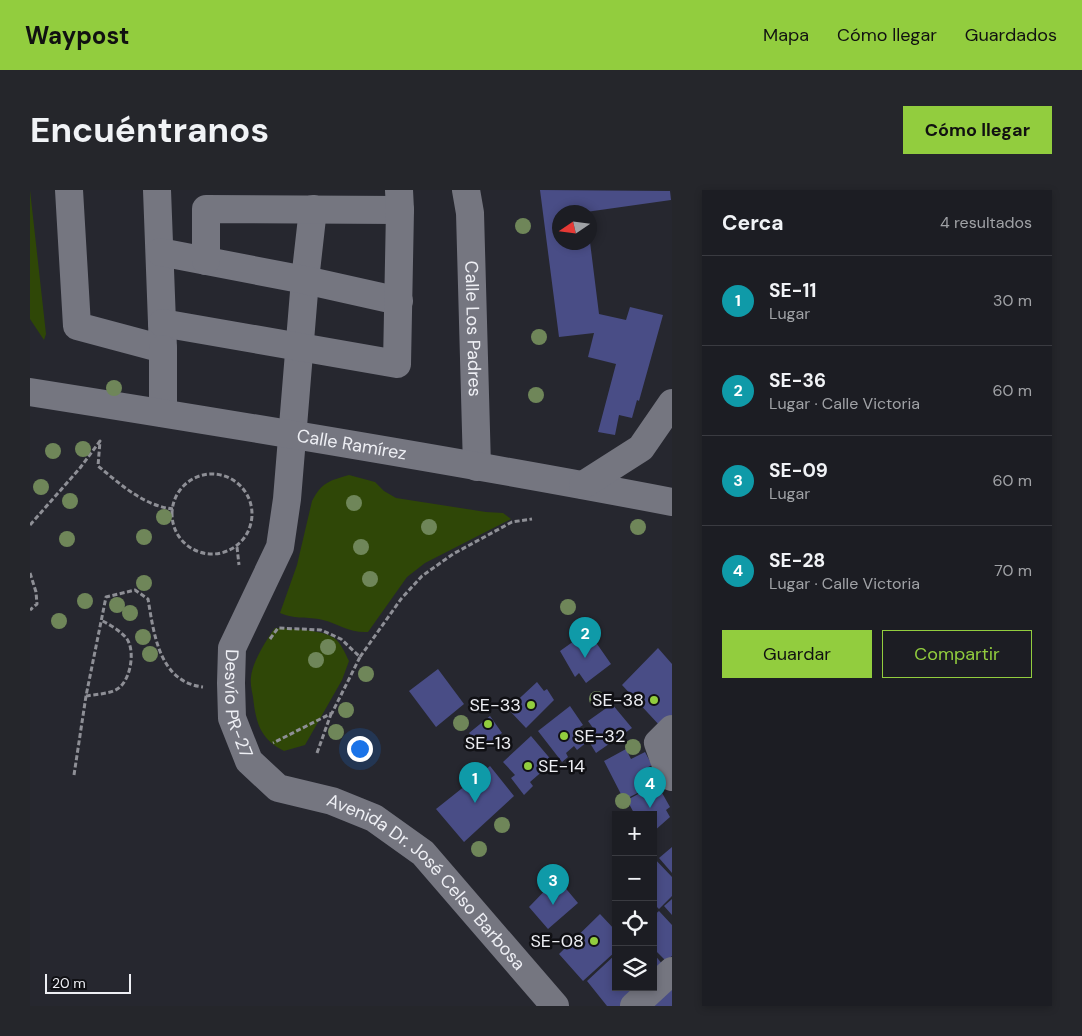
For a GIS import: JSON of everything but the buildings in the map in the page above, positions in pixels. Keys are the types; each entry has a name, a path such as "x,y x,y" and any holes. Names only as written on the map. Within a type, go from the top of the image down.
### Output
{"street":[{"path":"69,190 77,326 162,336 299,348 397,364 400,200 314,209 206,209 206,261"},
{"path":"158,190 163,413"},
{"name":"Calle Los Padres","path":"466,190 470,213 477,467"},
{"name":"Desvío PR-27","path":"278,788 249,761 232,718 232,648 280,547 287,499 305,280 314,209"},
{"path":"160,252 305,280 399,301"},
{"name":"Calle Ramírez","path":"30,392 292,435 672,502"},
{"path":"583,485 641,448 672,403"},
{"path":"672,729 658,743 672,777"},
{"name":"Avenida Dr. José Celso Barbosa","path":"278,788 332,801 374,818 423,853 555,1006"},
{"path":"634,1006 672,971"}],"path":[{"path":"30,525 80,468 100,441 98,466 142,498 163,508 173,509"},
{"path":"208,474 220,474 233,479 243,488 250,499 251,525 246,537 237,546 225,552 211,554 198,552 187,545 178,535 173,522 173,509 176,496 184,485 195,478 208,474"},
{"path":"360,657 401,599 422,576 452,554 512,522 532,519"},
{"path":"30,573 36,592 37,604 30,610"},
{"path":"74,775 86,696 106,597"},
{"path":"86,696 120,688 130,671 131,656 128,639 113,626 101,620"},
{"path":"317,753 332,713"}],"green space":[{"path":"30,190 46,334 44,340 30,319"},
{"path":"349,475 375,482 384,491 396,498 503,513 511,519 425,563 407,577 368,632 350,630 323,620 280,613 297,565 312,501 319,490 327,483"},
{"path":"275,628 305,630 328,635 339,643 349,661 342,680 305,745 284,751 269,741 261,729 256,715 251,685 252,671 257,659"}],"place":[{"name":"SE-36","path":"585,658"},
{"name":"SE-38","path":"654,700"},
{"name":"SE-33","path":"531,705"},
{"name":"SE-13","path":"488,724"},
{"name":"SE-32","path":"564,736"},
{"name":"SE-14","path":"528,766"},
{"name":"SE-11","path":"475,803"},
{"name":"SE-28","path":"650,808"},
{"name":"SE-09","path":"553,905"},
{"name":"SE-08","path":"594,941"}]}
